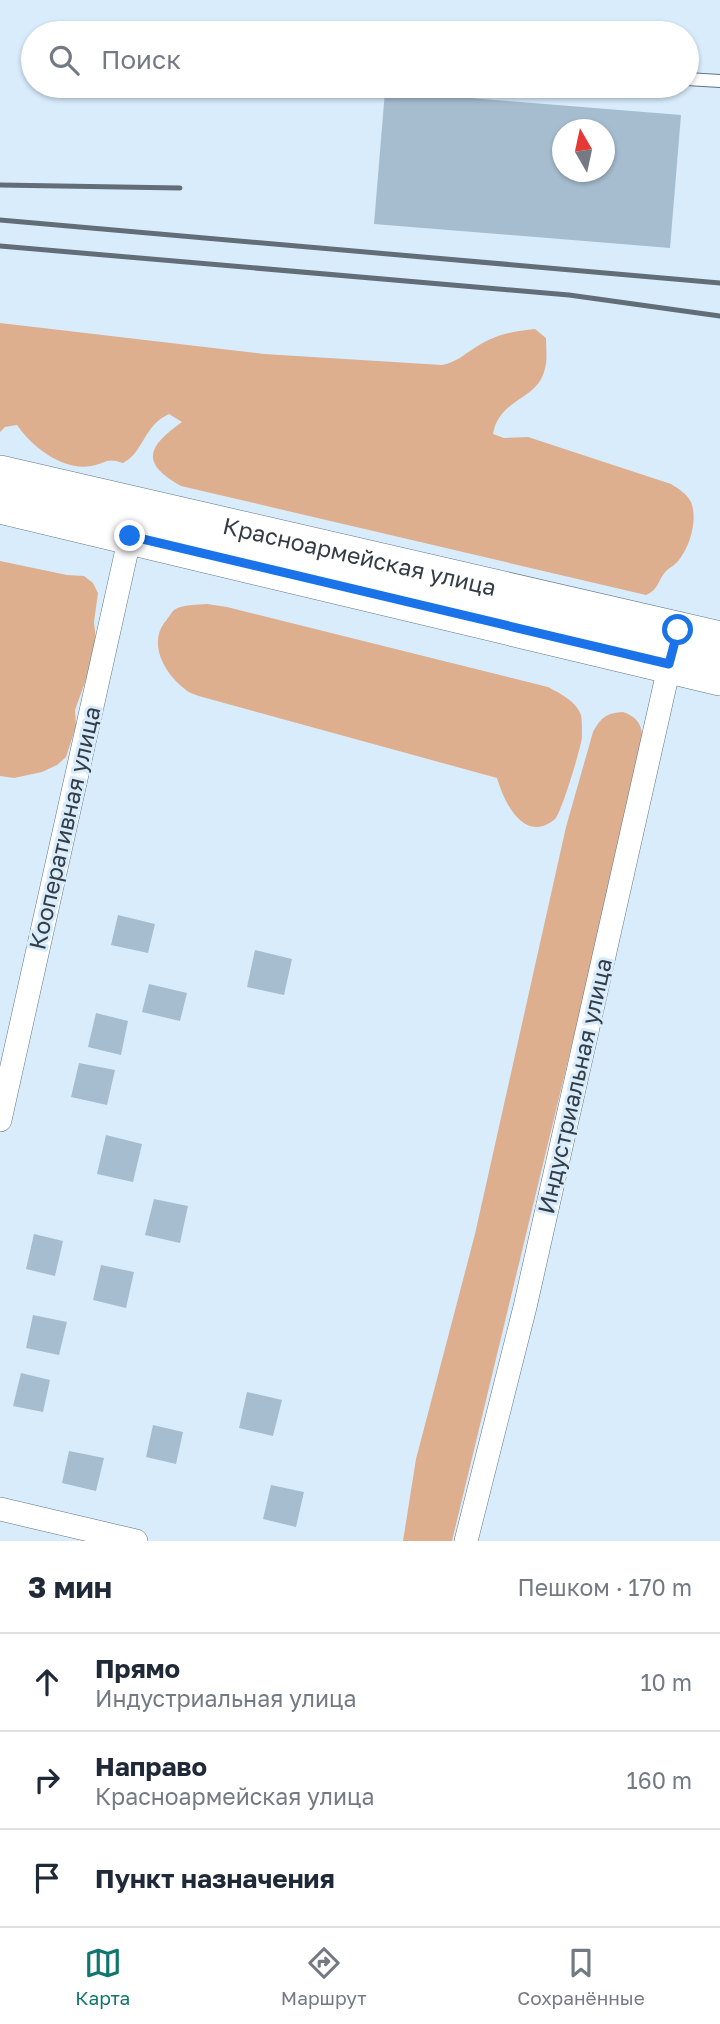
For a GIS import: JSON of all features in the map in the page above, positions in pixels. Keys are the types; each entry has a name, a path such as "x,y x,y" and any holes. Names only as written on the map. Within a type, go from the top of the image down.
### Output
{"main road":[{"name":"Красноармейская улица","path":"0,474 674,647 720,677"},
{"name":"Красноармейская улица","path":"0,505 130,536 674,647 720,640"}],"street":[{"name":"Кооперативная улица","path":"0,1120 130,536"},
{"name":"Индустриальная улица","path":"466,1541 528,1294 674,647"},
{"path":"0,1509 136,1541"}],"lane":[{"path":"699,80 720,81"}],"shaded area":[{"path":"0,323 264,354 442,365 497,337 535,329 546,338 544,372 534,389 502,413 493,434 504,438 528,437 671,484 691,502 694,517 689,540 679,560 664,573 654,590 646,595 181,486 159,470 154,462 156,447 182,422 169,414 154,425 135,452 123,463 110,461 91,466 70,465 49,456 17,425 5,427 0,432"},
{"path":"0,561 84,576 93,583 98,593 93,660 75,710 76,726 66,757 42,772 14,778 0,776"},
{"path":"207,604 548,687 563,695 576,706 581,715 582,737 555,819 544,826 525,824 510,808 497,778 188,691 166,668 158,641 164,623 174,610"},
{"path":"623,712 638,722 643,741 452,1541 403,1541 416,1459 475,1234 566,827 593,732 605,717"}],"building":[{"path":"384,98 471,98 681,115 670,248 374,224"},
{"path":"118,915 155,924 148,953 111,945"},
{"path":"255,950 292,959 284,995 247,987"},
{"path":"149,984 187,993 180,1021 142,1012"},
{"path":"96,1013 128,1021 121,1055 88,1047"},
{"path":"79,1063 115,1070 107,1105 71,1097"},
{"path":"106,1135 142,1144 133,1182 97,1174"},
{"path":"154,1199 188,1206 180,1243 145,1235"},
{"path":"34,1234 63,1241 55,1276 26,1269"},
{"path":"101,1265 134,1272 126,1308 93,1300"},
{"path":"33,1315 67,1322 59,1355 26,1348"},
{"path":"21,1373 50,1380 43,1412 13,1406"},
{"path":"247,1392 282,1400 273,1436 239,1428"},
{"path":"153,1425 183,1432 176,1464 146,1457"},
{"path":"69,1451 104,1458 96,1491 62,1483"},
{"path":"271,1485 304,1492 296,1527 263,1519"}],"railway":[{"path":"0,185 180,188"},
{"path":"0,220 720,283"},
{"path":"0,246 569,295 720,316"}],"route":[{"path":"130,536 669,664 678,630"}]}
